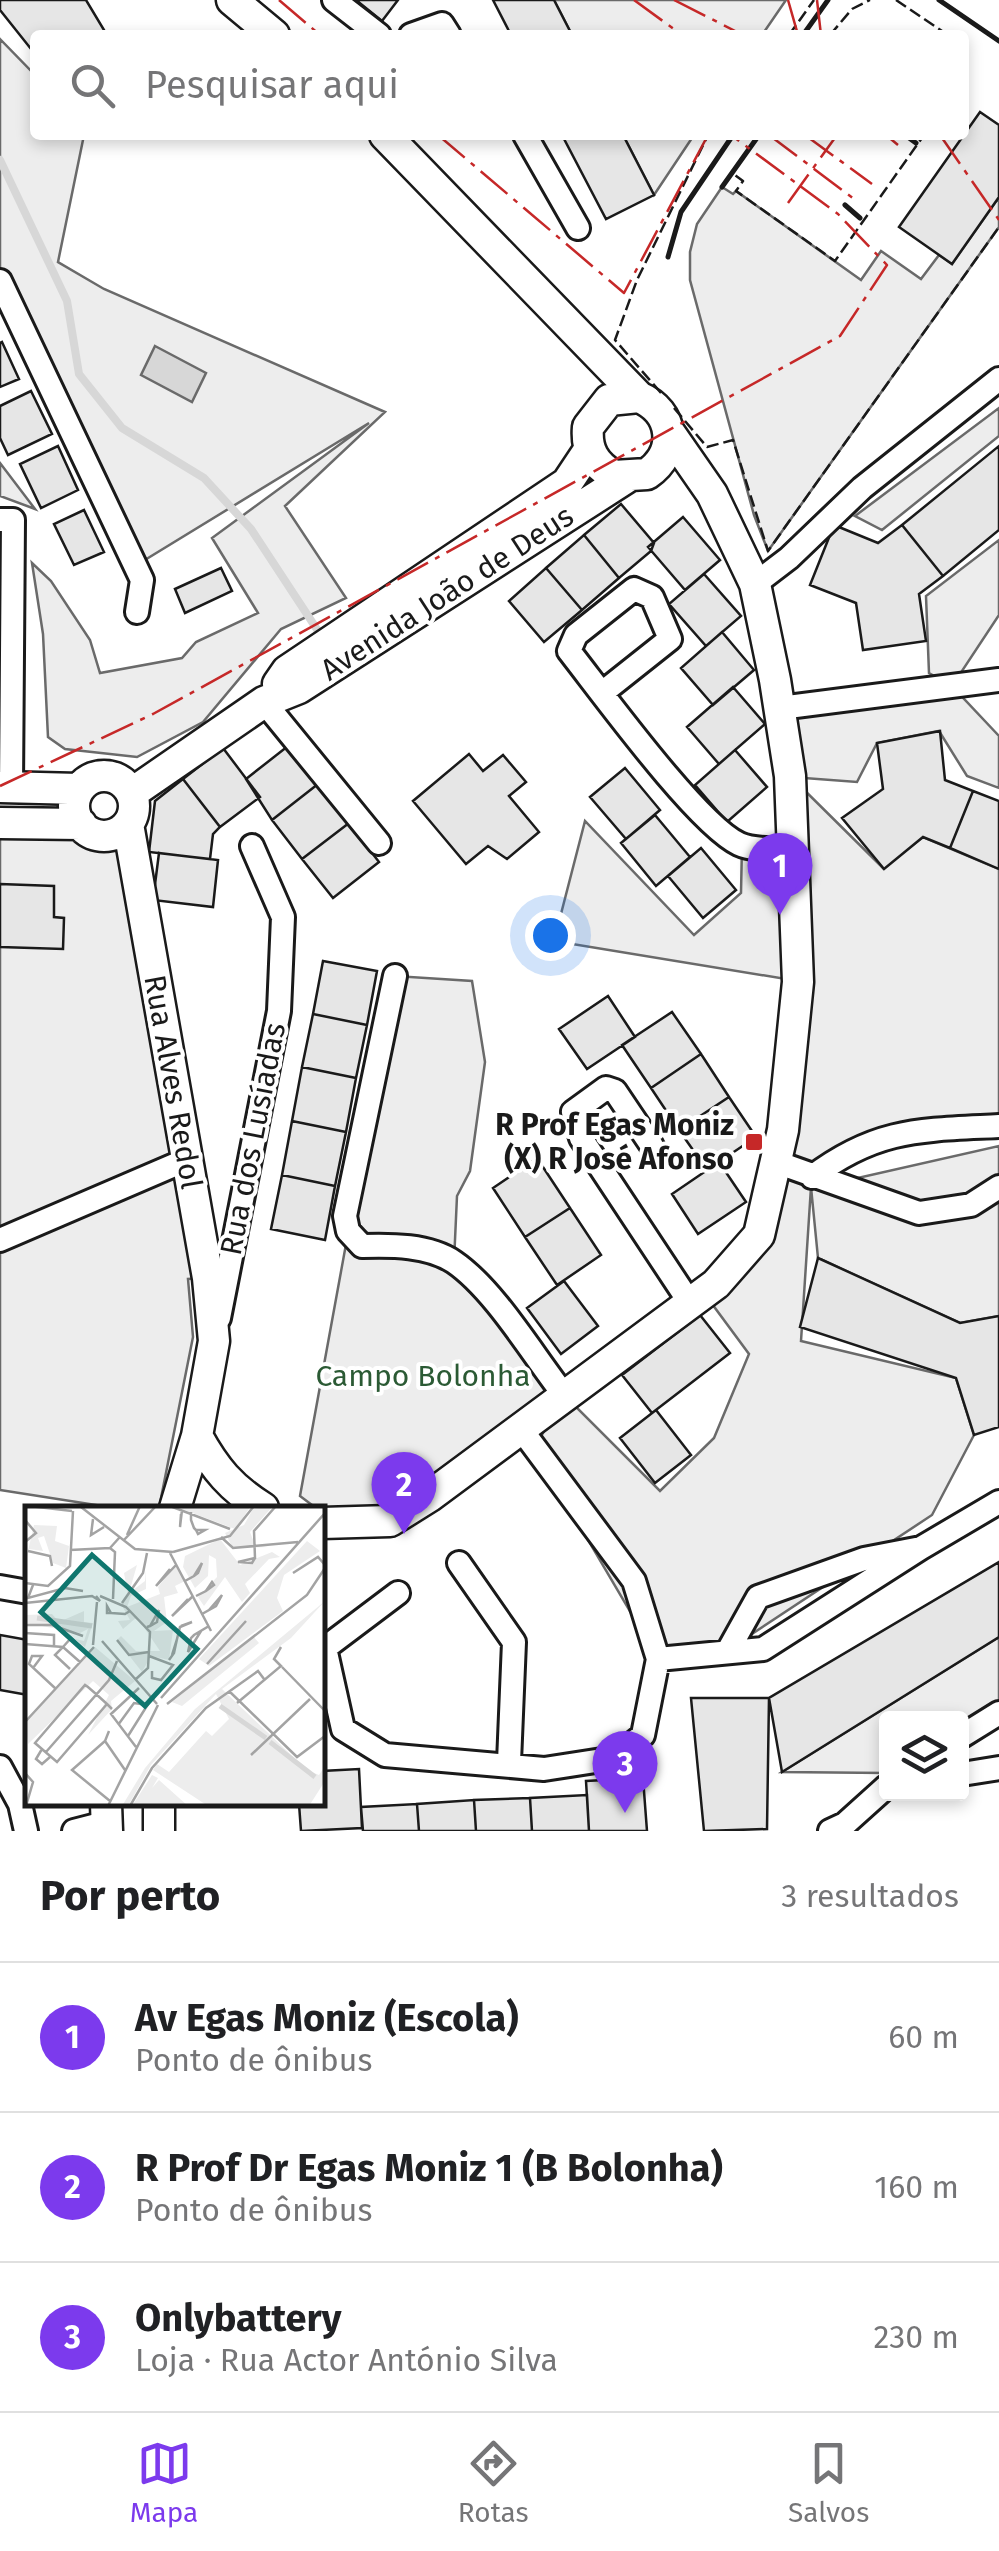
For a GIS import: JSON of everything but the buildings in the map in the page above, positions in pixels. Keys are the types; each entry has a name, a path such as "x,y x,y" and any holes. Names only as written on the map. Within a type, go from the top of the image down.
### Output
{"street":[{"path":"232,0 268,30"},
{"path":"334,0 373,30"},
{"path":"425,30 442,24 446,30"},
{"path":"325,1523 390,1521 716,1284 759,1235 790,1094 798,982 790,776 756,584 712,494 669,432 660,410 639,397 598,350 389,140"},
{"path":"528,140 578,228"},
{"path":"0,282 142,580 137,612"},
{"path":"598,350 601,406"},
{"path":"756,584 790,558 862,488 999,379"},
{"path":"639,397 619,396 601,406 588,426 589,450 604,470 626,478 656,468 669,446 669,432"},
{"name":"Avenida João de Deus","path":"264,702 287,671 567,483 589,450"},
{"path":"656,468 712,494"},
{"name":"Avenida João de Deus","path":"132,794 264,702 299,688 626,478"},
{"path":"0,520 13,520 5,787 79,789"},
{"path":"602,694 670,639 652,598 634,589 576,635 569,650 602,694 714,827 742,846 794,850"},
{"path":"780,708 999,680"},
{"path":"264,702 379,843"},
{"path":"0,823 81,824 104,836 128,824 134,806 132,794 111,777 93,778 79,789 74,807 81,824"},
{"name":"Rua Alves Redol","path":"128,824 214,1341"},
{"name":"Rua dos Lusíadas","path":"188,1504 214,1341 279,1011 283,917 252,846"},
{"path":"395,976 346,1216 348,1231 362,1246 392,1245 454,1262 484,1293 565,1396"},
{"path":"652,1146 615,1091 606,1088 573,1112 582,1138 690,1303"},
{"path":"812,1176 867,1141 924,1130 999,1126"},
{"path":"0,1240 186,1160"},
{"path":"776,1162 919,1213 971,1204 999,1187"},
{"path":"398,1594 325,1648 344,1729 385,1755 509,1762 544,1768 615,1758 643,1736 658,1658 634,1581 521,1429"},
{"path":"197,1436 218,1473 234,1491 259,1506"},
{"path":"188,1504 234,1491"},
{"path":"658,1658 764,1649 999,1502"},
{"path":"729,1649 758,1597 864,1560 921,1548"},
{"path":"459,1563 514,1642 509,1762"},
{"path":"0,1587 25,1591"},
{"path":"969,1732 999,1713"},
{"path":"0,1767 20,1804 26,1831"},
{"path":"969,1773 999,1768"},
{"path":"830,1831 845,1824 879,1793"},
{"path":"159,1831 160,1806"},
{"path":"74,1831 106,1819"}],"shaded area":[{"path":"554,0 786,0 765,30 569,30"},
{"path":"0,39 30,70 30,140 83,140 58,262 104,289 385,412 285,506 346,598 281,629 203,722 137,757 65,749 48,737 43,634 32,563 51,581 90,640 100,673 182,658 196,642 258,613 212,538 369,423 135,566 0,281"},
{"path":"626,140 691,140 654,195"},
{"path":"722,187 733,194 736,191 861,280 881,251 921,279 939,255 952,264 999,197 999,227 768,551 754,515 690,280 690,252 697,224"},
{"path":"155,346 206,373 192,402 141,375"},
{"path":"999,408 999,436 882,530 855,516"},
{"path":"0,463 35,509 0,496"},
{"path":"999,540 999,615 952,686 999,736 999,788 967,776 939,731 877,743 857,782 791,777 883,868 923,837 999,869 999,1126 867,1141 818,1187 999,1146 999,1316 960,1323 818,1258 811,1187 801,1341 956,1378 974,1435 932,1515 729,1649 658,1659 534,1448 563,1399 390,1521 313,1506 300,1496 395,976 472,981 485,1062 470,1171 457,1196 454,1262 565,1396 660,1491 714,1438 749,1354 704,1293 759,1235 798,981 554,941 585,821 694,935 741,893 742,845 793,850 780,708 950,685 929,673 926,596"},
{"path":"0,826 127,830 208,1278 188,1279 193,1337 159,1506 102,1506 0,1490"},
{"path":"999,1637 999,1713 969,1732 969,1711 880,1711"},
{"path":"879,1712 879,1773 782,1772"}],"waterway":[{"path":"0,160 67,301 79,374 122,428 204,478 251,529 320,634"}],"fence":[{"path":"793,30 814,0"},
{"path":"834,30 852,9 870,0"},
{"path":"896,0 941,30"},
{"path":"661,393 615,340 637,280 706,140"},
{"path":"755,140 732,173 743,181 736,191 835,261 920,140"},
{"path":"674,408 707,447 733,440 768,551 999,227"}],"wall":[{"path":"807,30 828,0"},
{"path":"939,0 999,41"},
{"path":"668,257 681,212 730,140"},
{"path":"722,187 755,140"},
{"path":"912,140 916,143"},
{"path":"845,205 860,218"}],"power":[{"path":"279,0 314,30"},
{"path":"634,0 675,30"},
{"path":"674,0 733,30"},
{"path":"788,0 797,30"},
{"path":"817,0 820,30"},
{"path":"444,140 624,293 705,140"},
{"path":"0,786 153,714 840,336 887,265 838,214 738,140"},
{"path":"776,140 858,202"},
{"path":"812,140 872,184"},
{"path":"788,203 833,140"},
{"path":"892,140 898,145"},
{"path":"943,140 999,220"}],"place":[{"name":"Av Egas Moniz (Escola)","path":"780,915"},
{"name":"R Prof Egas Moniz (X) R José Afonso","path":"754,1142"},
{"name":"R Prof Dr Egas Moniz 1 (B Bolonha)","path":"404,1534"},
{"name":"Onlybattery","path":"625,1813"}],"park label":[{"name":"Campo Bolonha","path":"423,1376"}]}
